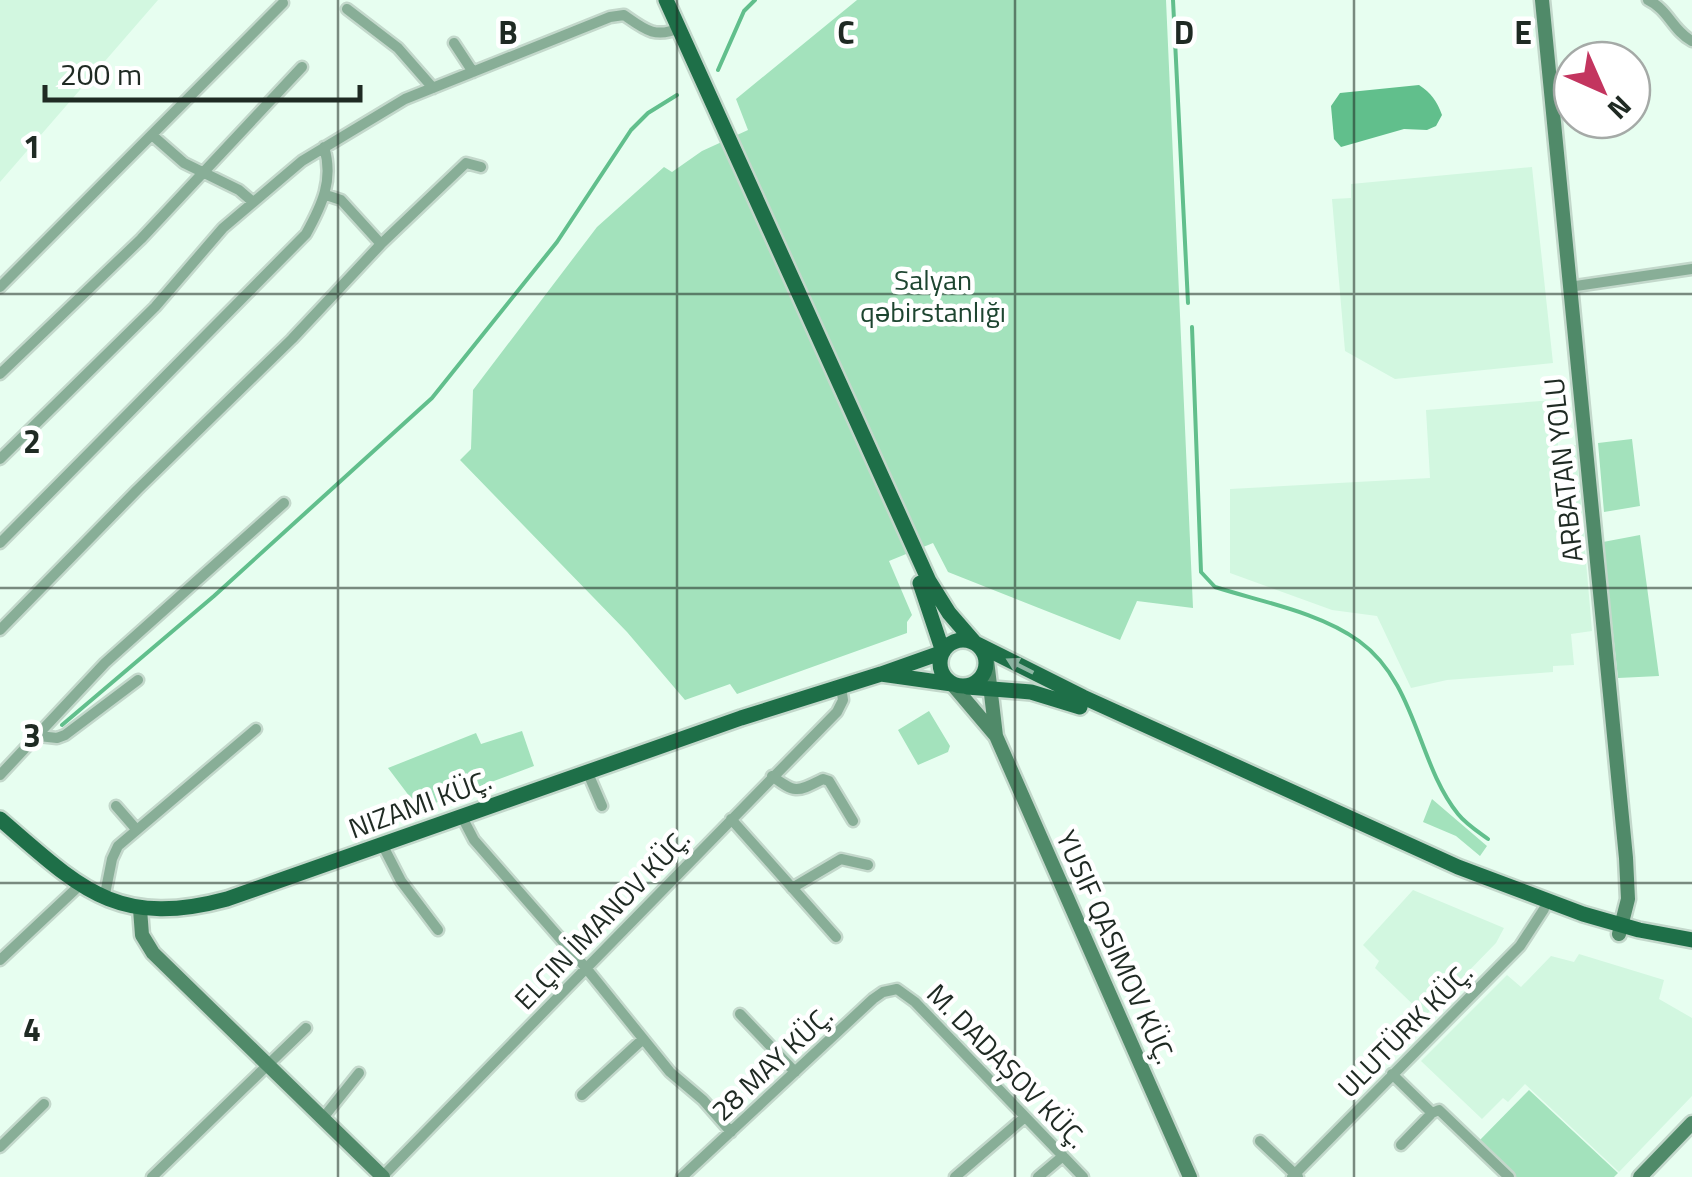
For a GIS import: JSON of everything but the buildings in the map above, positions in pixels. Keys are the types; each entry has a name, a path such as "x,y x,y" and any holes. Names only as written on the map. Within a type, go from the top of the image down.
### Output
{"main road":[{"path":"656,0 675,30 929,581 987,660 980,680 960,686"},
{"path":"666,0 675,30 922,586 942,652 940,667 960,686"},
{"path":"942,652 960,640 975,642 1082,698 1497,882 1620,930 1692,940"},
{"name":"NIZAMI KÜÇ.","path":"0,819 80,885 104,899 140,909 186,908 217,902 586,771 942,652"},
{"path":"880,674 1031,692 1064,700 1431,865 1544,909 1692,948"}],"street":[{"name":"ARBATAN YOLU","path":"1542,0 1626,858 1628,899 1620,930"},
{"path":"1648,0 1663,8 1679,34 1692,41"},
{"path":"0,287 283,2"},
{"path":"347,9 398,48 433,88"},
{"path":"0,459 155,307 196,256 252,202 324,147 405,100 620,14 653,33 675,30"},
{"path":"454,42 474,72"},
{"path":"0,374 142,239 302,67"},
{"path":"152,135 184,163 239,190 252,202"},
{"path":"0,543 301,240 326,194 328,163 324,147"},
{"path":"0,630 292,339 381,244 466,163 480,167"},
{"path":"326,194 340,200 381,244"},
{"path":"1569,287 1692,269"},
{"path":"0,776 105,663 284,503"},
{"path":"987,660 996,736"},
{"path":"39,736 65,736 138,680"},
{"name":"ELÇIN İMANOV KÜÇ.","path":"382,1177 841,706 840,686"},
{"path":"960,686 996,736 1190,1177"},
{"path":"104,899 118,846 256,729"},
{"path":"586,771 602,806"},
{"path":"772,776 791,790 800,791 828,780 853,821"},
{"path":"116,806 136,829"},
{"path":"461,816 474,840 670,1072 712,1108 730,1132"},
{"path":"730,819 836,937"},
{"path":"382,844 401,881 438,930"},
{"path":"792,888 841,859 868,864"},
{"path":"0,960 80,885"},
{"path":"140,909 142,936 153,953 382,1177"},
{"name":"ULUTÜRK KÜÇ.","path":"1295,1176 1520,946 1544,909"},
{"name":"28 MAY KÜÇ.","path":"682,1177 873,1000 883,992 897,990"},
{"name":"M. DADAŞOV KÜÇ.","path":"897,990 915,1002 1082,1177"},
{"path":"740,1014 795,1072"},
{"path":"152,1177 306,1028"},
{"path":"582,1095 643,1039"},
{"path":"322,1118 359,1073"},
{"path":"1392,1074 1432,1113"},
{"path":"0,1147 44,1104"},
{"path":"1401,1145 1432,1113 1443,1112 1509,1177"},
{"path":"954,1177 1025,1117"},
{"path":"1640,1177 1692,1123"},
{"path":"1260,1141 1295,1176"},
{"path":"1038,1177 1063,1156"}],"shaded area":[{"path":"0,0 158,0 0,182"},
{"path":"1419,85 1440,110 1442,115 1436,126 1427,130 1404,129 1341,147 1334,139 1331,106 1340,93"},
{"path":"1532,167 1553,363 1395,379 1345,351 1332,199 1351,198 1351,184"},
{"path":"1554,400 1558,446 1576,445 1592,631 1571,634 1574,665 1553,666 1553,672 1447,680 1411,688 1377,616 1332,610 1230,573 1230,489 1430,478 1426,410"},
{"path":"1413,890 1504,928 1496,943 1425,1016 1375,968 1379,961 1363,945"},
{"path":"1579,954 1664,980 1659,999 1692,1018 1692,1096 1619,1172 1525,1084 1508,1102 1503,1098 1482,1119 1421,1061 1507,975 1521,987 1551,956 1574,962"}],"green space":[{"name":"Salyan qəbirstanlığı","path":"857,0 1166,0 1193,608 1137,601 1120,640 948,572 933,543 889,561 912,615 907,633 737,694 730,684 685,700 627,632 460,460 471,449 473,390 597,227 664,167 672,172 702,151 748,130 736,99"},
{"path":"1632,439 1640,506 1604,512 1598,443"},
{"path":"1640,535 1659,676 1618,678 1603,542"},
{"path":"929,711 950,746 948,752 918,765 898,730"},
{"path":"522,731 534,766 419,809 388,768 476,733 481,744"},
{"path":"1432,799 1487,846 1480,856 1456,836 1423,822"},
{"path":"1529,1090 1618,1173 1614,1177 1515,1177 1478,1142"}],"waterway":[{"path":"718,70 744,11 755,0"},
{"path":"1173,0 1188,303"},
{"path":"62,725 214,596 432,398 557,242 631,130 648,113 677,95"},
{"path":"1192,327 1201,572 1215,587 1326,622 1359,641 1378,658 1405,701 1444,794 1461,818 1488,839"}]}
